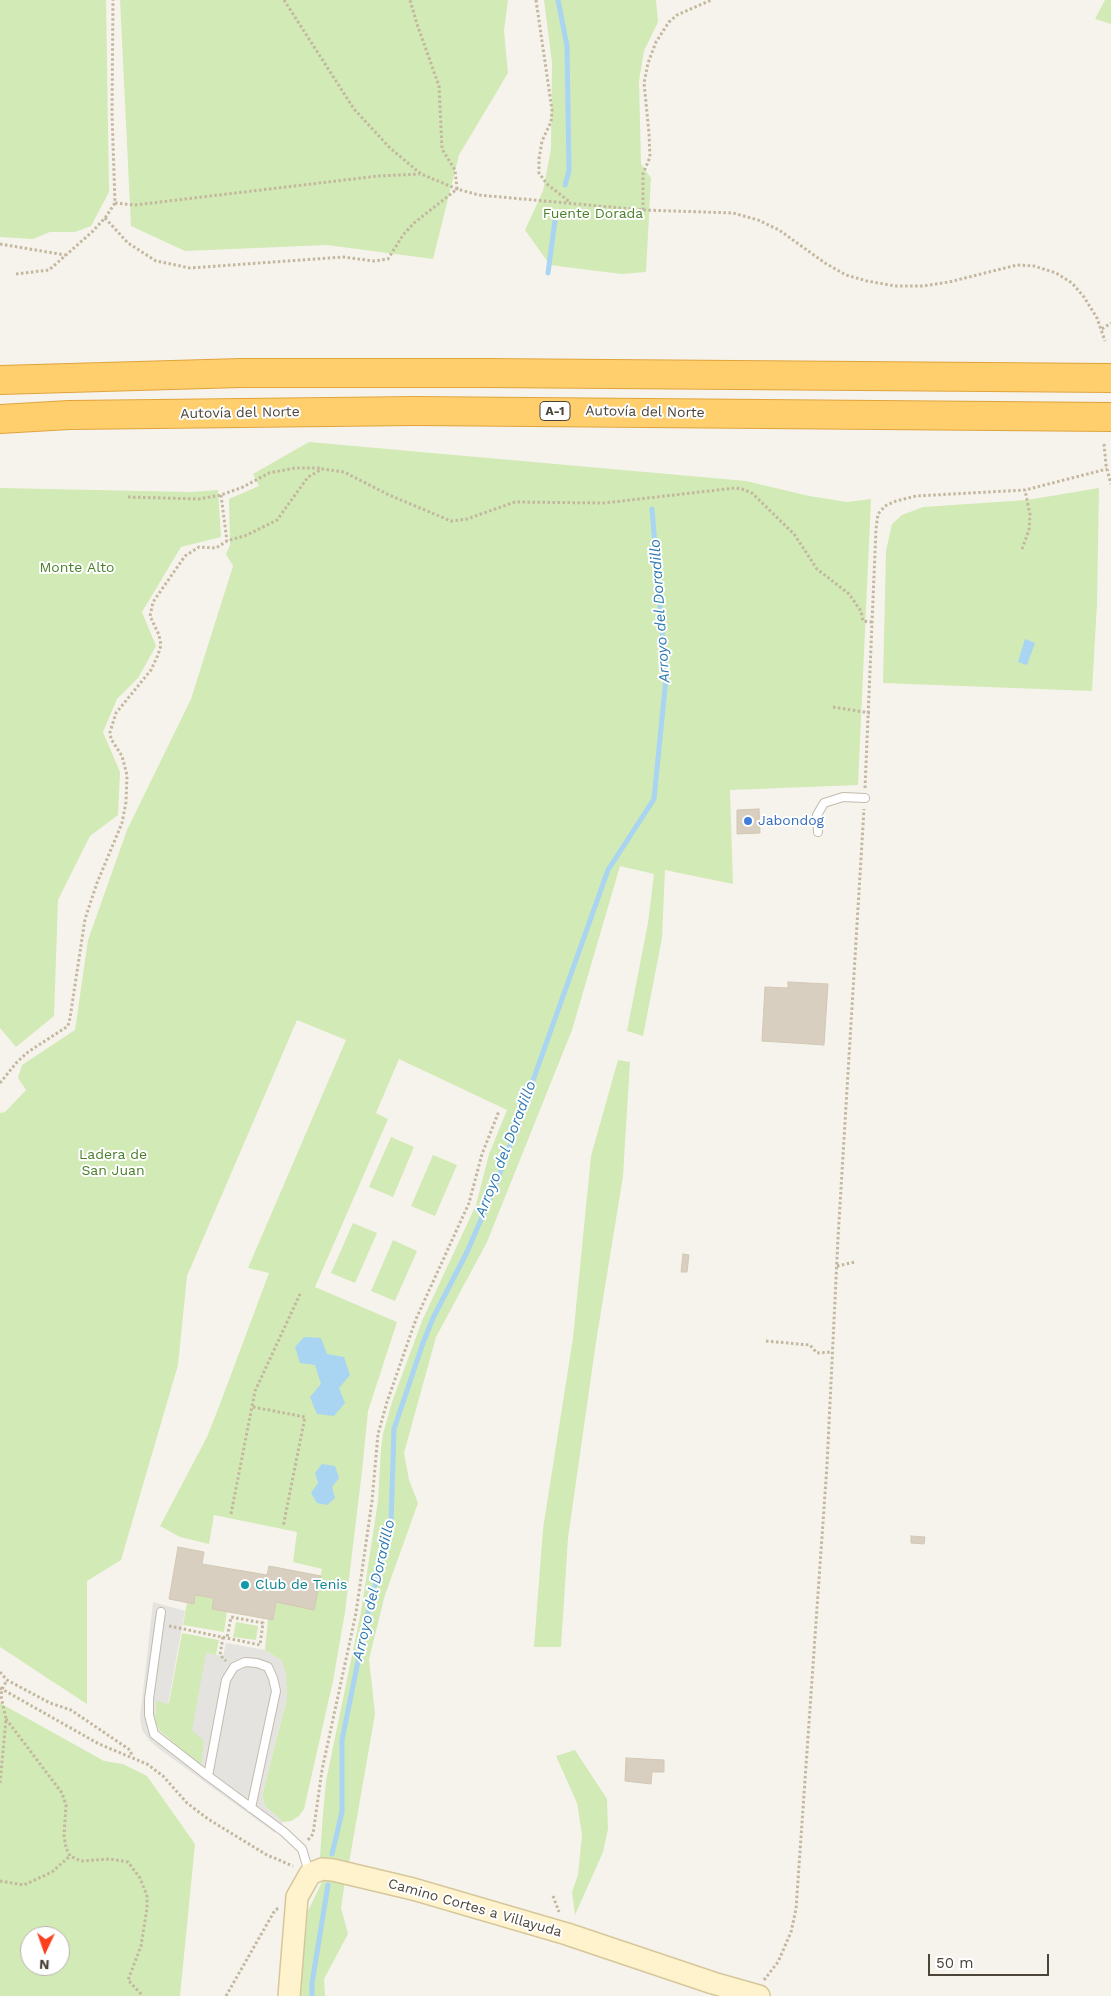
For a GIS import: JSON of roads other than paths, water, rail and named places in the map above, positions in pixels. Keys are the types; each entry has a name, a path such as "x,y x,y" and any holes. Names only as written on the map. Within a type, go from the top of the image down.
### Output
{"highway":[{"path":"0,380 221,374 485,373 1111,378"},
{"name":"Autovía del Norte","path":"0,419 69,415 415,411 1111,417"}],"street":[{"name":"Camino Cortes a Villayuda","path":"309,1872 322,1869 333,1870 413,1889 567,1934 755,1995"},
{"path":"289,1996 297,1897 309,1872"}],"lane":[{"path":"818,832 817,815 824,802 843,797 865,798"},
{"path":"161,1612 149,1699 151,1726 154,1734 284,1832 302,1849 309,1872"},
{"path":"208,1776 226,1680 234,1667 245,1662 257,1663 268,1667 276,1691 251,1808"}],"water":[{"path":"1025,639 1035,643 1027,665 1018,662"},
{"path":"304,1337 321,1338 327,1354 344,1357 350,1375 339,1388 345,1403 334,1416 317,1414 310,1397 321,1384 315,1365 300,1363 295,1347"},
{"path":"322,1464 335,1466 339,1478 332,1487 335,1498 327,1505 317,1503 311,1493 318,1483 315,1473"}],"waterway":[{"name":"Arroyo del Doradillo","path":"558,0 567,46 569,171 565,185"},
{"name":"Arroyo del Doradillo","path":"548,273 556,213"},
{"name":"Arroyo del Doradillo","path":"332,1854 342,1812 342,1740 367,1617 391,1523 394,1429 433,1318 467,1252 495,1187 608,870 654,799 666,678 652,509"},
{"name":"Arroyo del Doradillo","path":"312,1996 312,1983 328,1885"}],"place":[{"name":"Jabondog","path":"748,821"},
{"name":"Club de Tenis","path":"245,1585"}],"park label":[{"name":"Fuente Dorada","path":"593,214"},
{"name":"Monte Alto","path":"77,568"},
{"name":"Ladera de San Juan","path":"113,1164"}]}
